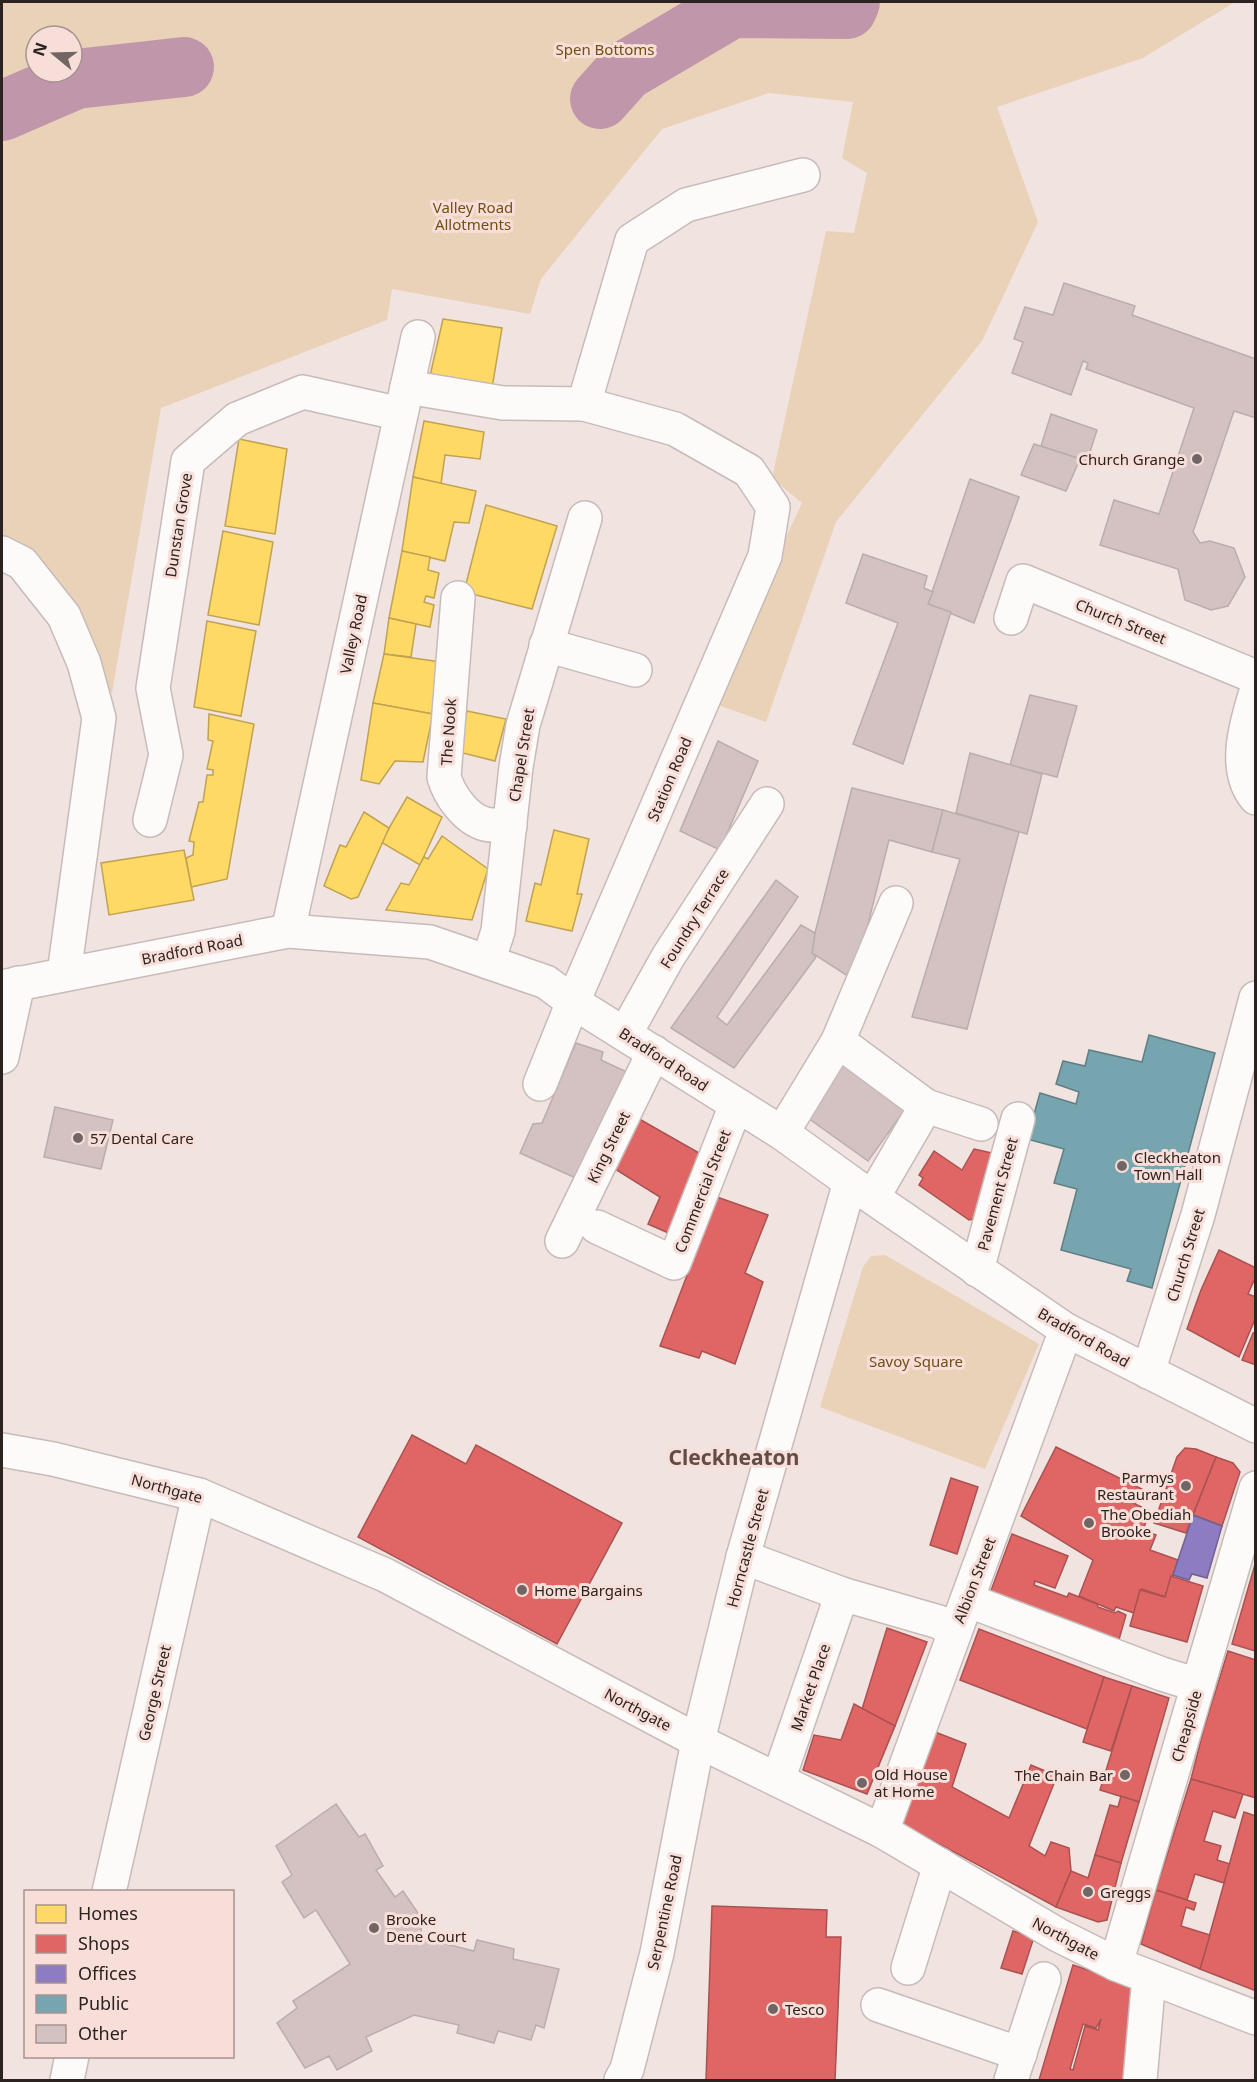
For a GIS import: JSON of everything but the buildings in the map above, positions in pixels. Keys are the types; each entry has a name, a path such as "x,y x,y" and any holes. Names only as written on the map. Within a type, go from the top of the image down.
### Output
{"street":[{"path":"584,404 632,240 686,205 803,175"},
{"name":"Valley Road","path":"288,931 418,337"},
{"name":"Dunstan Grove","path":"150,820 166,755 153,688 188,462 237,419 303,392 404,400 584,404"},
{"name":"Station Road","path":"540,1084 765,556 773,507 749,471 675,429 584,404"},
{"name":"Chapel Street","path":"488,962 498,931 516,767 523,725 585,518"},
{"path":"2,553 22,562 64,616 84,663 99,718 64,974"},
{"name":"Church Street","path":"1011,618 1023,581 1256,677"},
{"name":"The Nook","path":"458,598 444,777 453,796 476,819 484,824 510,826"},
{"path":"546,645 635,670"},
{"path":"1256,692 1247,719 1242,751 1248,789 1256,798"},
{"name":"Foundry Terrace","path":"626,1034 668,957 767,804"},
{"path":"782,1132 838,1041 896,903"},
{"name":"Bradford Road","path":"10,985 288,931 430,942 546,982 573,1002 782,1132 861,1190 1066,1330 1256,1426"},
{"path":"2,1057 10,985"},
{"name":"Church Street","path":"1148,1372 1198,1215 1255,1000"},
{"path":"838,1041 926,1106 981,1124"},
{"name":"King Street","path":"562,1241 654,1052"},
{"name":"Commercial Street","path":"597,1227 674,1263 736,1105"},
{"name":"Horncastle Street","path":"698,1741 743,1557 861,1190 926,1106"},
{"name":"Pavement Street","path":"977,1270 1018,1119"},
{"name":"Albion Street","path":"882,1831 1066,1330"},
{"name":"Northgate","path":"2,1450 52,1459 199,1495 384,1575 698,1741 882,1831 1058,1935 1116,1965 1256,2018"},
{"name":"Cheapside","path":"1116,1965 1256,1488"},
{"name":"George Street","path":"109,1890 199,1495"},
{"path":"743,1557 843,1594 939,1622 955,1631"},
{"name":"Market Place","path":"778,1780 843,1594"},
{"path":"968,1600 1151,1670 1198,1685"},
{"name":"Serpentine Road","path":"621,2080 627,2069 657,1953 698,1741"},
{"path":"908,1968 940,1866"},
{"path":"1140,2080 1149,1977"},
{"path":"879,2005 1015,2067 1044,1979"},
{"path":"67,2080 72,2058"}],"green space":[{"path":"2,2 1235,2 1143,58 997,107 1038,222 982,341 836,522 766,722 715,704 802,503 772,478 826,231 854,233 867,173 842,158 853,102 769,93 662,129 541,279 530,314 392,289 387,320 161,408 112,693 2,553"},
{"name":"Savoy Square","path":"885,1255 1039,1344 985,1469 820,1407 863,1267 871,1256"}],"waterway":[{"path":"600,99 625,71 732,8 847,9 850,2"},
{"path":"2,111 76,79 184,67"}],"place":[{"name":"Church Grange","path":"1197,459"},
{"name":"57 Dental Care","path":"78,1138"},
{"name":"Cleckheaton Town Hall","path":"1122,1166"},
{"name":"Parmys Restaurant","path":"1186,1486"},
{"name":"The Obediah Brooke","path":"1089,1523"},
{"name":"Home Bargains","path":"522,1590"},
{"name":"The Chain Bar","path":"1125,1775"},
{"name":"Old House at Home","path":"862,1783"},
{"name":"Greggs","path":"1088,1892"},
{"name":"Brooke Dene Court","path":"374,1928"},
{"name":"Tesco","path":"773,2009"}],"district":[{"name":"Cleckheaton","path":"734,1457"}],"park label":[{"name":"Spen Bottoms","path":"605,49"},
{"name":"Valley Road Allotments","path":"473,216"}]}
